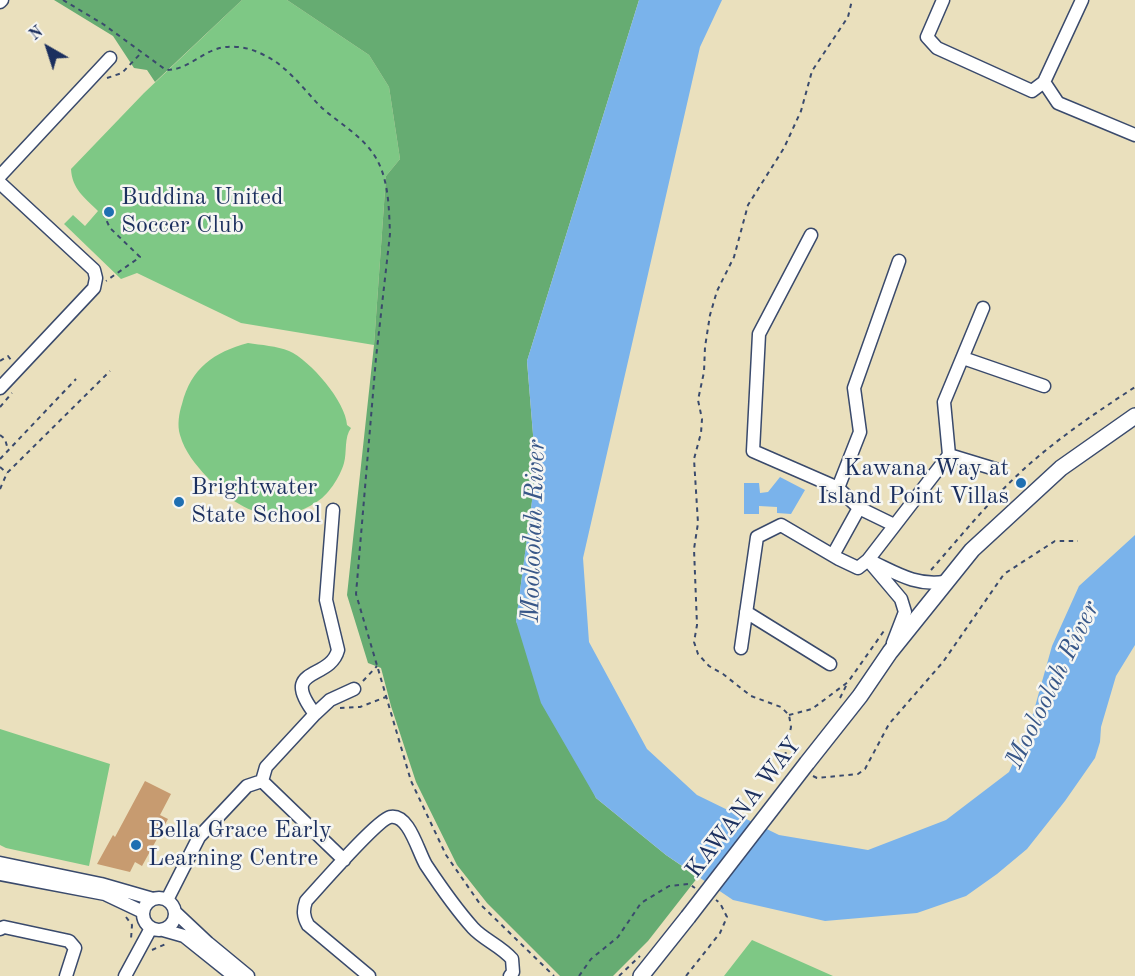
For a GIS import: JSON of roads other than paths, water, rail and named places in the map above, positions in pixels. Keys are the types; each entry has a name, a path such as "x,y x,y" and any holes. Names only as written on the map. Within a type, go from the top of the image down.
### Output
{"main road":[{"name":"KAWANA WAY","path":"641,976 860,696 890,652 944,582 972,550 1061,468 1135,416"},
{"name":"KAWANA WAY","path":"860,696 884,674 1002,523"},
{"name":"KAWANA WAY","path":"648,976 663,949"}],"street":[{"path":"943,0 927,37 938,48 1032,91 1044,82 1082,0"},
{"path":"0,176 110,58"},
{"path":"1044,82 1058,103 1135,135"},
{"path":"0,183 103,281 0,388"},
{"path":"811,235 759,334 753,451 838,488 859,508 894,525"},
{"path":"838,488 860,432 854,388 899,261"},
{"path":"741,648 757,537 781,525 858,568 868,560 949,454 944,402 983,308"},
{"path":"963,358 1044,386"},
{"path":"949,454 995,468"},
{"path":"833,555 859,508"},
{"path":"315,714 301,691 302,684 308,677 332,661 338,650 326,600 333,510"},
{"path":"868,560 916,582 928,585 944,582"},
{"path":"868,560 901,599 905,612 890,652"},
{"path":"746,612 830,664"},
{"path":"262,781 266,767 315,714 330,700 354,688"},
{"path":"262,781 344,860"},
{"path":"167,900 199,837 247,786 262,781"},
{"path":"369,976 308,925 303,909 306,900 383,819 393,816 401,819 407,825 425,864 474,929 512,959 513,972 510,976"},
{"path":"0,863 101,884 153,899 167,900 207,943 248,976"},
{"path":"0,874 105,894 143,912"},
{"path":"153,899 143,912 145,921 157,929 184,936 234,976"},
{"path":"125,976 157,929 171,925 176,912"},
{"path":"0,929 4,927 69,941 75,948 66,976"}],"water":[{"name":"Mooloolah River","path":"639,0 722,0 700,47 583,558 589,642 647,749 697,795 779,835 868,850 946,820 1009,772 1029,728 1052,646 1079,586 1135,535 1135,645 1116,676 1101,727 1100,742 1095,758 1027,849 966,896 917,913 825,921 733,900 666,855 596,798 541,703 516,621 536,471 527,361"},
{"path":"780,477 805,490 791,514 777,513 777,507 759,506 759,514 744,514 744,483 759,483 760,493 768,492"}],"place":[{"name":"Buddina United Soccer Club","path":"109,212"},
{"name":"Kawana Way at Island Point Villas","path":"1021,483"},
{"name":"Brightwater State School","path":"179,502"},
{"name":"Bella Grace Early Learning Centre","path":"136,845"}]}
